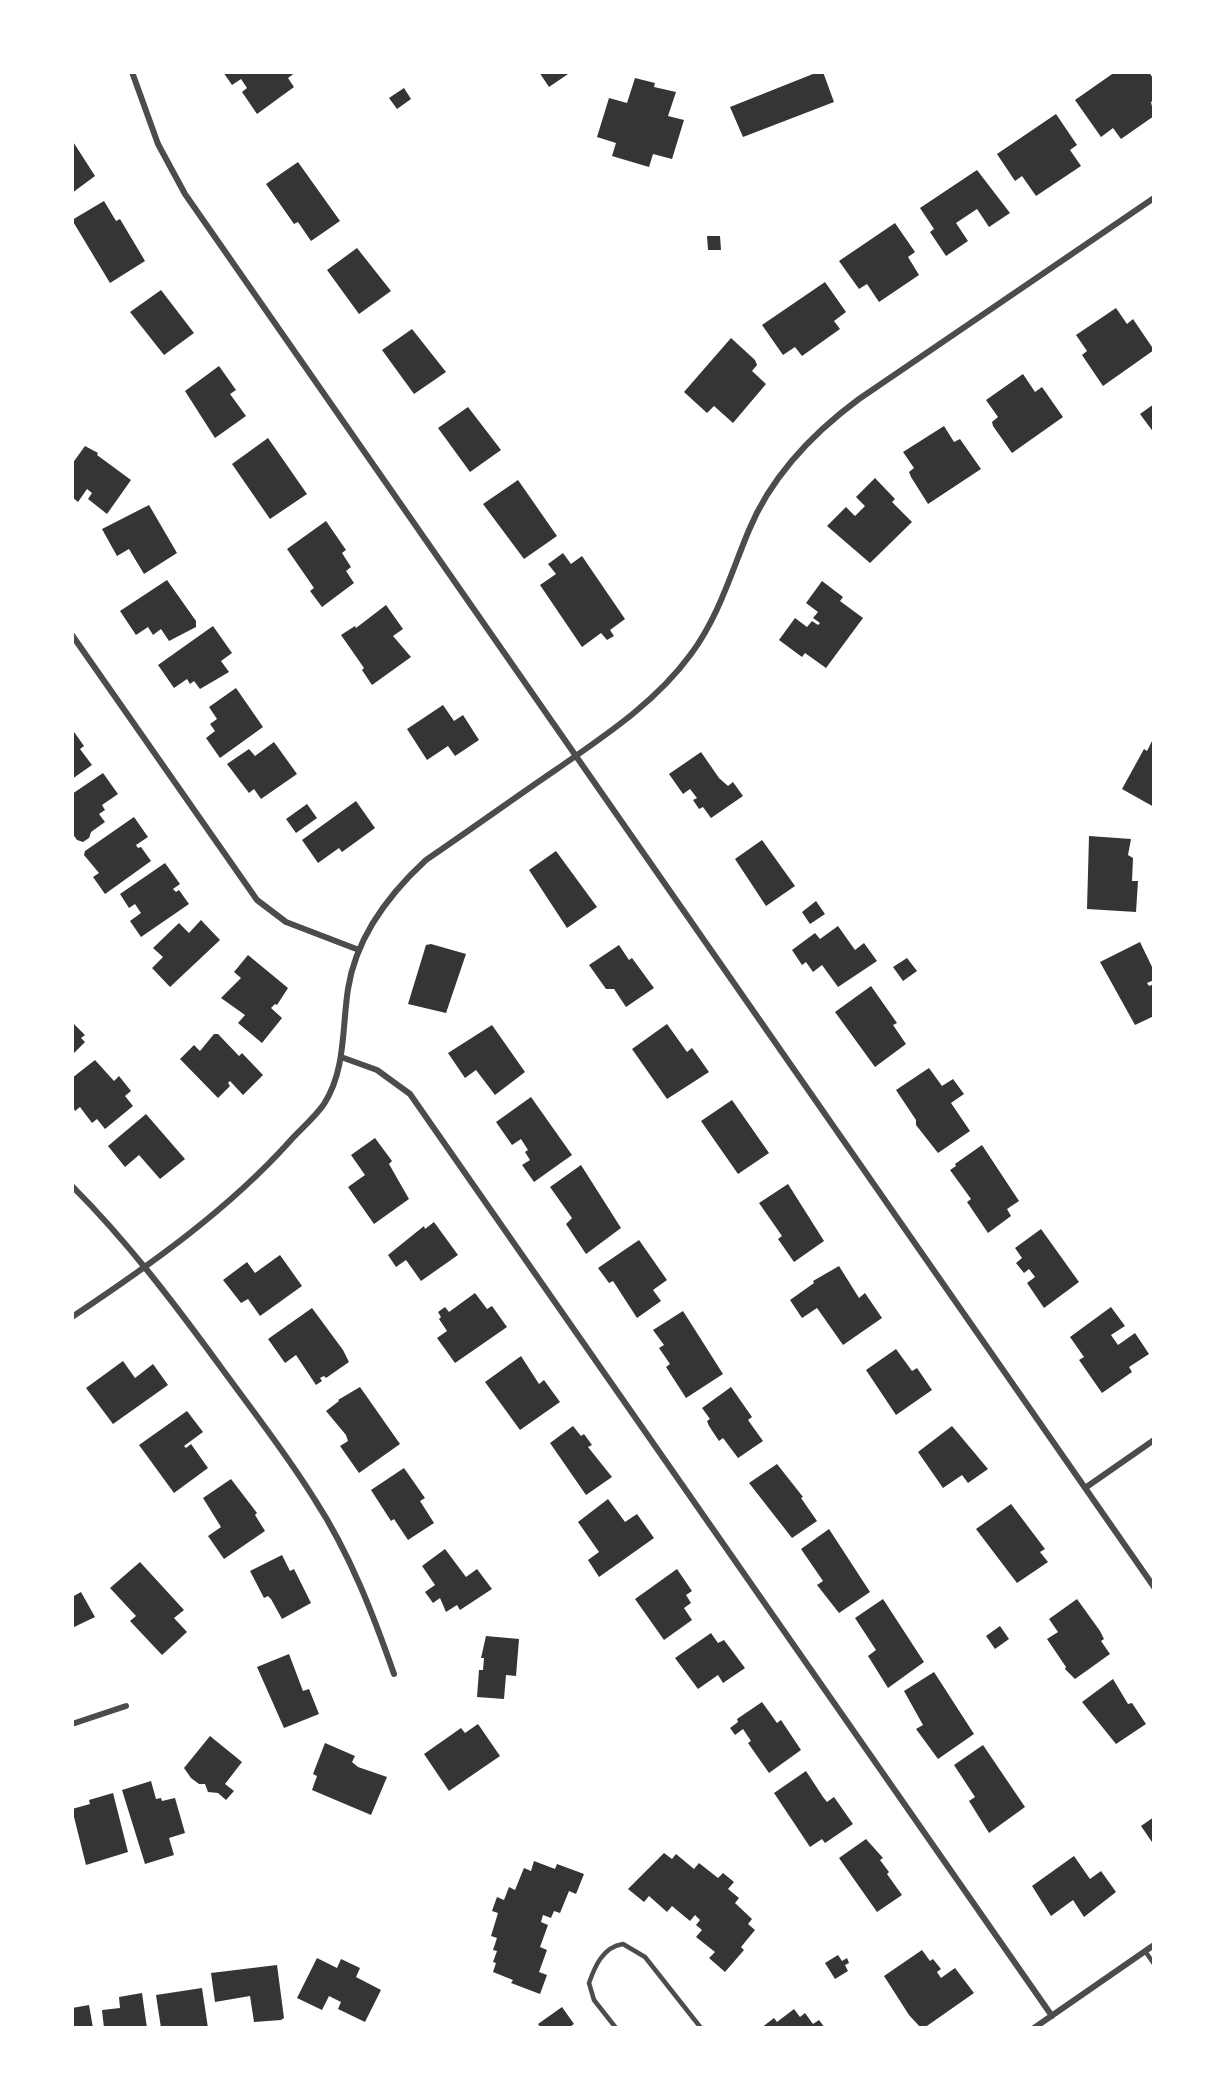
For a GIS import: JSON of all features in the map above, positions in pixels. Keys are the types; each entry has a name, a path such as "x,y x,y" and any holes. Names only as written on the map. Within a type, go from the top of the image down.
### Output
{"street":[{"path":"132,72 158,144 185,194 1154,1587"},
{"path":"72,1317 145,1267 265,1168 324,1103 341,1057 348,988 359,950 383,907 400,884 426,860 636,712 670,681 692,653 712,621 729,586 750,528 774,486 802,449 835,417 859,399 1153,201"},
{"path":"72,635 257,900 286,922 359,950"},
{"path":"341,1057 392,1078 410,1094 1052,2016"},
{"path":"72,1186 104,1218 180,1311 316,1501 347,1557 373,1614 394,1674"},
{"path":"1085,1488 1154,1440"},
{"path":"72,1724 126,1706"},
{"path":"1034,2028 1154,1945"}],"lane":[{"path":"616,2028 594,2000 589,1983 604,1954 610,1948 623,1944 645,1957 701,2028"},
{"path":"1145,1951 1154,1964"}],"building":[{"path":"223,72 296,72 288,78 294,87 257,114 242,92 247,88 241,79 232,85"},
{"path":"539,72 571,72 549,87"},
{"path":"823,72 834,102 743,137 730,107"},
{"path":"1115,72 1149,72 1154,80 1154,100 1151,102 1154,116 1121,139 1113,128 1101,137 1075,100"},
{"path":"635,78 655,83 654,87 676,92 668,116 684,120 672,159 653,154 649,167 612,156 616,143 597,137 609,98 627,103"},
{"path":"404,88 411,99 397,109 389,98"},
{"path":"1056,114 1077,145 1070,150 1081,166 1036,196 1022,176 1015,181 997,154"},
{"path":"72,140 95,176 72,193"},
{"path":"298,162 340,221 311,241 298,222 294,224 266,184"},
{"path":"977,170 1010,213 989,227 977,209 956,223 968,241 946,256 930,232 934,229 920,208"},
{"path":"104,201 116,221 120,219 145,261 110,283 72,220"},
{"path":"895,223 915,252 908,257 919,275 879,302 867,284 859,289 839,261"},
{"path":"707,236 720,236 721,250 708,250"},
{"path":"357,248 391,291 359,314 327,270"},
{"path":"825,282 846,312 834,321 840,329 802,356 795,347 783,355 762,325"},
{"path":"161,290 194,333 164,355 130,312"},
{"path":"1116,308 1127,324 1133,319 1154,350 1103,386 1082,355 1087,351 1076,335"},
{"path":"412,329 446,372 414,394 382,350"},
{"path":"731,338 755,360 757,365 752,371 766,384 733,423 714,406 707,413 684,392"},
{"path":"219,366 236,390 230,394 246,416 215,438 185,391"},
{"path":"1023,374 1035,392 1042,387 1063,417 1012,453 993,426 992,422 998,417 986,400"},
{"path":"1154,404 1154,433 1140,414"},
{"path":"468,407 501,450 470,472 438,428"},
{"path":"944,426 954,442 960,439 981,469 928,504 911,477 909,472 914,468 903,452"},
{"path":"268,438 307,494 270,519 232,464"},
{"path":"85,446 98,453 97,455 131,480 107,514 88,499 92,493 87,489 78,502 72,497 72,464"},
{"path":"875,478 895,499 892,502 912,522 870,563 827,526 846,507 855,516 865,506 856,497"},
{"path":"518,480 557,536 524,559 483,504"},
{"path":"149,505 177,553 144,574 129,549 117,556 102,529"},
{"path":"326,521 346,550 342,553 351,567 346,571 354,583 322,607 310,591 314,588 287,549"},
{"path":"563,553 571,564 582,556 625,619 610,630 614,636 607,640 601,633 582,647 540,585 556,574 548,564"},
{"path":"167,580 196,621 196,627 169,641 161,629 153,635 148,627 136,635 120,611"},
{"path":"822,581 843,597 840,601 863,618 826,668 805,653 802,657 779,640 795,618 807,627 812,621 818,625 820,623 813,618 818,612 806,603"},
{"path":"386,605 403,629 393,636 411,657 372,685 362,670 364,668 341,635 355,626 356,628"},
{"path":"213,626 232,653 221,661 229,672 200,689 194,681 190,684 187,679 174,688 158,665"},
{"path":"236,688 263,727 220,758 206,738 215,731 210,724 217,719 209,707"},
{"path":"443,705 454,721 463,715 479,740 455,756 448,746 427,760 407,729"},
{"path":"72,729 84,746 80,749 92,765 72,779"},
{"path":"1154,737 1154,807 1122,789 1144,749 1147,751"},
{"path":"274,742 297,774 261,799 254,789 249,793 227,764 249,749 255,756"},
{"path":"701,752 719,778 728,786 733,782 743,796 711,818 703,807 699,809 693,800 697,798 690,789 683,794 669,774"},
{"path":"103,773 118,794 102,805 105,810 99,814 105,822 91,832 89,838 83,842 77,840 72,833 72,794"},
{"path":"356,801 375,828 342,852 339,848 318,863 302,840"},
{"path":"307,804 317,818 296,833 286,819"},
{"path":"134,817 148,837 136,845 138,848 141,847 151,861 105,894 93,877 99,873 84,855 85,851"},
{"path":"1089,836 1131,839 1128,855 1133,858 1132,881 1138,881 1136,912 1087,909"},
{"path":"762,840 795,886 766,906 735,859"},
{"path":"556,851 597,907 567,928 529,870"},
{"path":"165,863 180,884 173,889 176,892 179,890 189,904 141,937 130,921 141,913 135,904 129,908 120,894"},
{"path":"816,901 825,914 810,924 802,912"},
{"path":"201,920 220,940 170,987 152,968 163,957 153,948 179,923 189,933"},
{"path":"838,926 855,950 864,943 877,961 838,987 822,965 813,972 806,962 802,965 792,950 815,933 820,939"},
{"path":"1140,942 1154,971 1154,980 1147,983 1149,986 1154,984 1154,1016 1135,1025 1100,962"},
{"path":"431,944 466,954 446,1013 408,1004 426,945"},
{"path":"619,945 629,960 632,958 654,988 626,1007 614,989 606,989 589,965"},
{"path":"248,955 288,988 277,1005 271,1008 282,1018 262,1043 238,1023 245,1015 221,998 241,978 234,972"},
{"path":"907,958 917,971 903,981 893,967"},
{"path":"871,986 897,1023 893,1025 906,1044 875,1067 835,1012"},
{"path":"74,1024 85,1035 81,1038 85,1042 72,1055"},
{"path":"667,1024 687,1052 692,1048 709,1072 667,1099 632,1049"},
{"path":"492,1025 525,1072 495,1095 476,1070 465,1078 448,1053"},
{"path":"214,1034 218,1034 239,1056 242,1053 263,1075 243,1095 230,1081 228,1083 230,1086 218,1098 180,1059 194,1045 200,1051"},
{"path":"95,1060 114,1081 119,1076 131,1091 125,1096 133,1106 105,1129 97,1119 92,1123 80,1107 75,1111 72,1105 72,1078"},
{"path":"929,1068 942,1086 953,1079 964,1094 951,1103 970,1131 938,1153 916,1125 916,1120 896,1090"},
{"path":"531,1097 572,1155 534,1182 522,1165 530,1160 525,1152 528,1150 521,1139 512,1145 496,1122"},
{"path":"732,1100 769,1153 738,1174 701,1121"},
{"path":"146,1114 185,1159 160,1179 139,1155 125,1167 108,1146"},
{"path":"375,1138 392,1161 389,1164 409,1199 374,1224 348,1187 365,1175 351,1155"},
{"path":"982,1145 1019,1201 1007,1209 1011,1216 988,1233 967,1202 971,1199 950,1170"},
{"path":"581,1165 621,1228 586,1254 566,1224 572,1218 550,1187"},
{"path":"788,1184 824,1241 794,1262 778,1239 782,1236 759,1203"},
{"path":"434,1222 458,1255 421,1281 406,1260 396,1267 388,1255 424,1226 425,1229"},
{"path":"1041,1229 1079,1282 1044,1308 1027,1283 1035,1277 1029,1269 1024,1273 1016,1263 1022,1258 1015,1248"},
{"path":"639,1240 667,1280 653,1290 661,1301 637,1318 613,1281 609,1283 598,1268"},
{"path":"280,1255 302,1286 260,1316 248,1299 241,1303 223,1280 247,1262 255,1273"},
{"path":"839,1266 859,1298 865,1293 882,1318 843,1345 817,1308 802,1318 790,1300 814,1283 813,1281"},
{"path":"475,1293 487,1309 492,1306 507,1327 455,1363 437,1338 447,1331 439,1319 441,1317 438,1312 445,1307 449,1312"},
{"path":"1111,1307 1125,1326 1111,1335 1118,1345 1135,1333 1149,1354 1129,1367 1132,1372 1102,1393 1079,1360 1084,1357 1070,1337"},
{"path":"312,1308 343,1350 349,1362 326,1378 324,1376 320,1378 322,1381 316,1385 296,1355 285,1363 268,1339"},
{"path":"683,1311 723,1374 686,1398 666,1367 670,1364 659,1348 664,1345 653,1330"},
{"path":"896,1349 912,1371 917,1368 932,1390 896,1415 866,1370"},
{"path":"521,1356 539,1384 544,1380 560,1402 520,1430 485,1382"},
{"path":"123,1361 135,1378 153,1364 168,1385 113,1424 86,1388"},
{"path":"360,1387 400,1444 359,1473 340,1446 348,1441 346,1435 326,1411 338,1400"},
{"path":"731,1387 752,1417 748,1420 763,1441 738,1458 723,1438 719,1441 709,1426 707,1421 710,1419 702,1408"},
{"path":"187,1411 203,1432 184,1446 186,1448 191,1444 208,1468 174,1493 139,1445"},
{"path":"573,1426 581,1436 584,1434 592,1445 588,1447 612,1477 586,1495 550,1443"},
{"path":"952,1426 988,1469 968,1483 962,1475 943,1488 918,1452"},
{"path":"777,1464 803,1497 801,1498 817,1521 792,1538 749,1483"},
{"path":"404,1468 425,1498 420,1501 434,1523 408,1540 394,1519 391,1521 371,1490"},
{"path":"231,1479 257,1513 255,1515 265,1531 224,1559 208,1536 221,1527 203,1498"},
{"path":"608,1499 625,1522 637,1514 654,1538 599,1577 588,1560 599,1552 578,1522"},
{"path":"1011,1504 1045,1549 1040,1552 1048,1562 1017,1583 976,1529"},
{"path":"829,1529 870,1592 839,1613 817,1585 823,1581 801,1549"},
{"path":"445,1549 466,1577 477,1569 492,1589 460,1610 457,1605 446,1612 440,1598 433,1603 425,1592 435,1585 422,1566"},
{"path":"282,1555 290,1571 294,1569 311,1603 282,1619 271,1599 268,1596 264,1598 250,1571"},
{"path":"140,1562 184,1610 174,1618 187,1632 162,1655 130,1621 136,1616 110,1588"},
{"path":"677,1569 692,1591 686,1595 691,1603 684,1608 692,1620 664,1640 635,1599"},
{"path":"81,1592 95,1617 72,1628 72,1597"},
{"path":"883,1599 924,1662 888,1688 868,1656 876,1650 855,1618"},
{"path":"1077,1599 1100,1631 1104,1639 1101,1641 1110,1654 1075,1679 1065,1669 1066,1667 1047,1639 1058,1632 1049,1619"},
{"path":"1000,1626 1009,1639 995,1649 986,1636"},
{"path":"711,1633 718,1643 724,1640 745,1668 723,1683 718,1675 698,1689 675,1658"},
{"path":"486,1636 519,1639 516,1676 506,1675 504,1699 477,1697 479,1670 483,1670 484,1658 481,1658"},
{"path":"289,1654 303,1691 309,1689 319,1714 284,1728 257,1667"},
{"path":"934,1672 974,1734 938,1759 916,1729 923,1725 904,1691"},
{"path":"1113,1679 1128,1704 1132,1703 1146,1724 1116,1744 1082,1702"},
{"path":"762,1702 777,1723 781,1720 801,1750 769,1773 748,1743 751,1741 743,1729 735,1735 730,1728 738,1722 737,1719"},
{"path":"478,1724 500,1756 449,1791 424,1754 461,1728 465,1733"},
{"path":"210,1736 242,1762 225,1784 234,1791 226,1800 218,1793 208,1792 205,1784 199,1784 191,1778 184,1768"},
{"path":"325,1743 355,1756 352,1762 358,1767 387,1777 371,1815 312,1790 317,1776 313,1774"},
{"path":"983,1745 1025,1807 989,1833 969,1801 975,1797 954,1765"},
{"path":"806,1771 827,1802 834,1797 853,1824 825,1843 822,1839 810,1847 774,1793"},
{"path":"151,1781 156,1799 161,1798 162,1801 175,1798 185,1833 169,1838 174,1855 145,1864 122,1790"},
{"path":"113,1793 128,1852 86,1865 72,1809 90,1804 89,1800"},
{"path":"1154,1817 1154,1845 1141,1826"},
{"path":"866,1839 883,1858 880,1860 889,1872 887,1874 902,1895 877,1912 839,1858"},
{"path":"664,1853 672,1859 676,1854 694,1869 699,1863 718,1878 723,1873 734,1882 728,1889 739,1898 735,1903 752,1919 748,1924 755,1930 741,1947 744,1950 725,1972 709,1958 715,1952 696,1937 702,1930 696,1925 700,1920 695,1915 690,1921 672,1906 667,1912 649,1896 644,1902 628,1889"},
{"path":"1074,1856 1090,1879 1101,1871 1116,1892 1084,1917 1073,1900 1051,1916 1032,1886"},
{"path":"534,1861 555,1869 557,1864 584,1874 576,1894 569,1891 560,1913 554,1911 551,1918 543,1915 541,1922 548,1925 540,1947 547,1950 539,1972 547,1975 540,1994 511,1983 513,1980 493,1972 496,1963 493,1962 497,1951 493,1950 497,1938 491,1936 498,1913 492,1911 497,1897 504,1900 509,1887 515,1890 524,1868 531,1871"},
{"path":"922,1950 930,1961 933,1959 941,1969 937,1972 941,1978 955,1968 974,1993 924,2028 921,2028 909,2015 884,1976"},
{"path":"838,1955 842,1961 847,1958 849,1963 845,1965 848,1971 835,1979 825,1963"},
{"path":"317,1958 337,1968 341,1959 360,1968 356,1977 381,1990 365,2022 338,2009 341,2002 329,1996 322,2010 297,1998"},
{"path":"277,1965 284,2018 281,2020 254,2022 250,1996 215,2002 211,1973"},
{"path":"202,1988 208,2028 161,2028 156,1995"},
{"path":"142,1993 147,2028 104,2028 102,2010 120,2008 119,1997"},
{"path":"89,2005 93,2028 72,2028 72,2008"},
{"path":"562,2007 574,2024 568,2028 541,2028 538,2024"},
{"path":"794,2009 800,2017 805,2013 813,2024 819,2020 825,2028 761,2028 774,2018 777,2022"}]}
